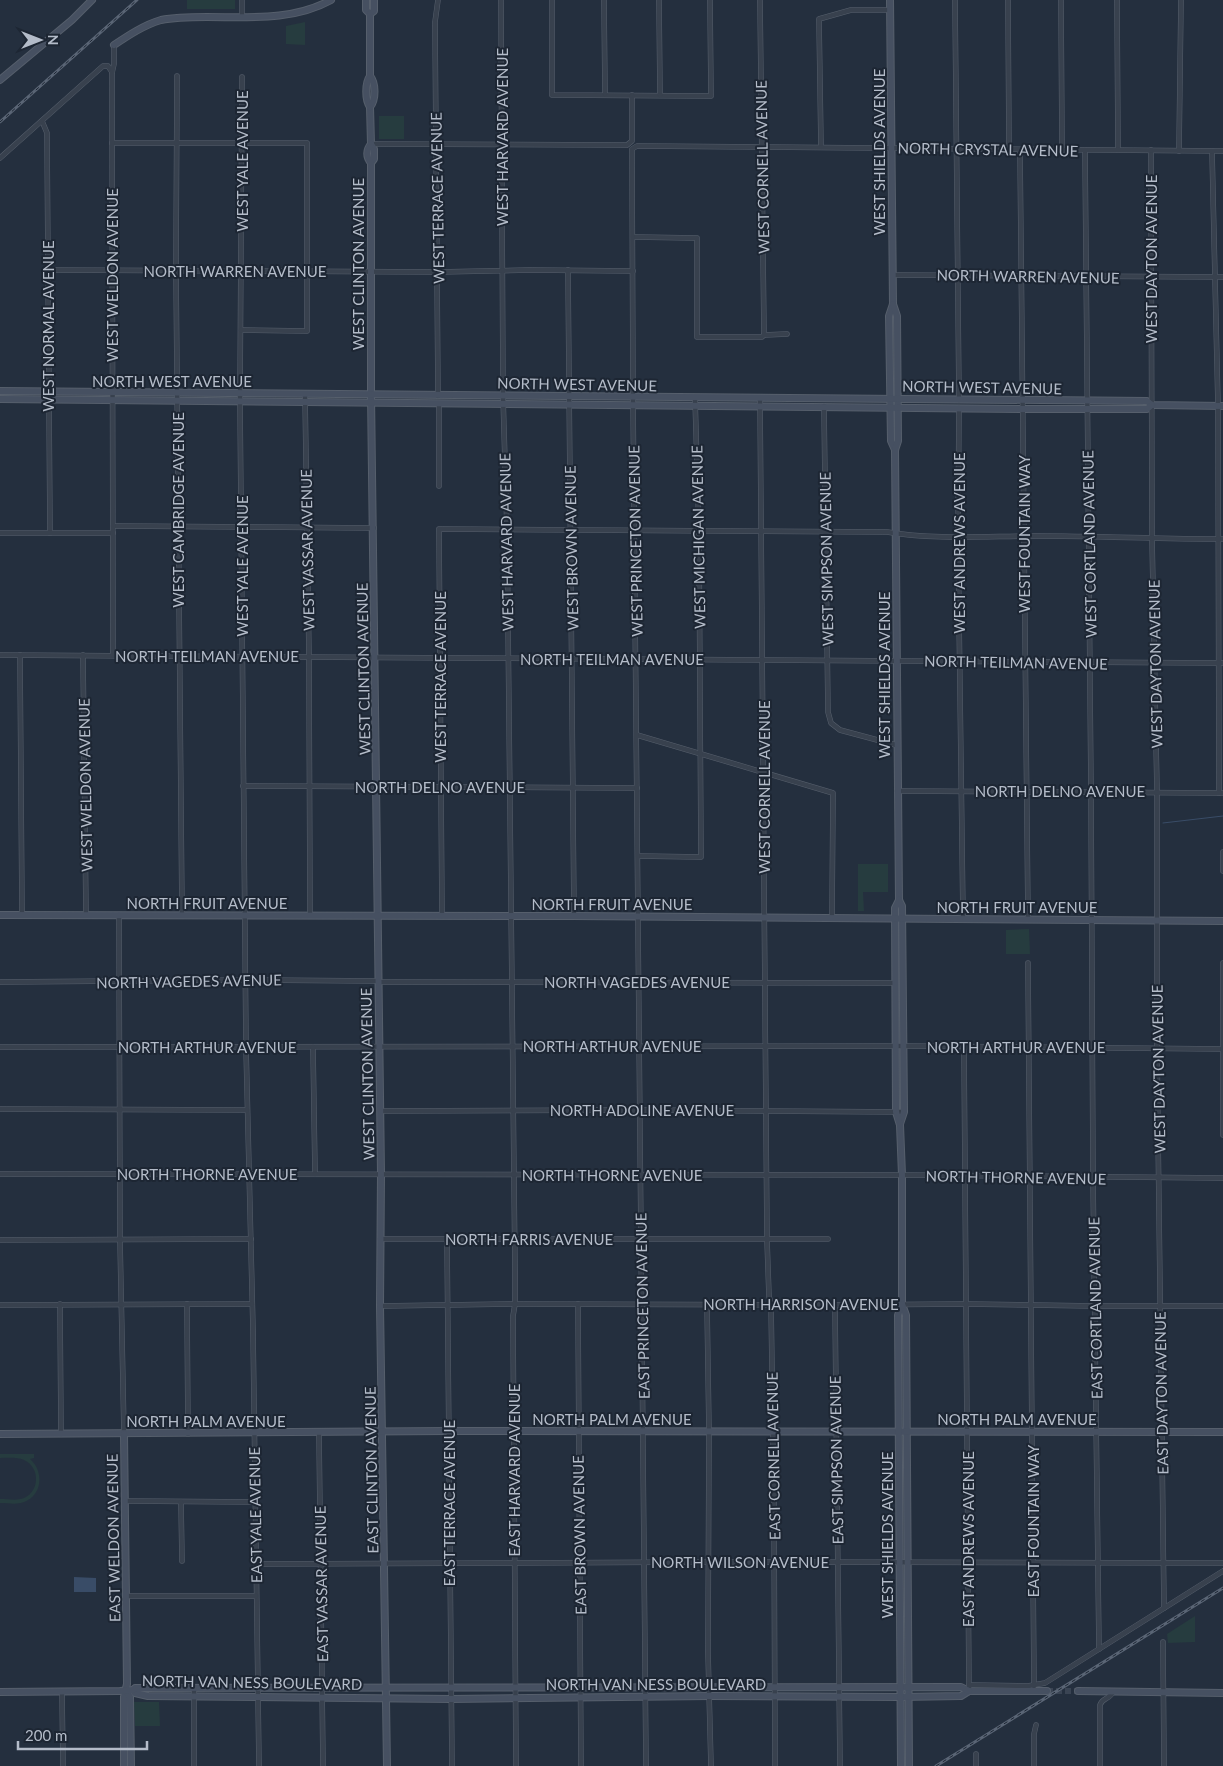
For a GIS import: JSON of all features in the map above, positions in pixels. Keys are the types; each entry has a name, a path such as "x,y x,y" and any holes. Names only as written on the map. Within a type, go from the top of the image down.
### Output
{"main road":[{"path":"0,80 72,20 92,0"},
{"path":"55,34 74,22 98,0"},
{"path":"114,45 134,32 160,20 185,17 290,15 314,8 331,0"},
{"name":"WEST CLINTON AVENUE","path":"366,0 366,10 370,14 370,76 374,80 374,102 370,107 371,144 367,149 367,158 371,163 371,403 381,1174"},
{"name":"WEST CLINTON AVENUE","path":"370,14 374,11 374,0"},
{"name":"WEST SHIELDS AVENUE","path":"890,0 893,275 893,304 889,316 890,442 894,450 896,745 899,900 902,906 904,1015 904,1112 900,1125"},
{"name":"WEST SHIELDS AVENUE","path":"893,304 897,316 898,399 898,441 894,450"},
{"name":"NORTH WEST AVENUE","path":"0,392 48,396"},
{"name":"NORTH WEST AVENUE","path":"0,399 177,393 438,396 570,404 695,406 1023,409 1147,401 1152,405 1220,406"},
{"name":"NORTH WEST AVENUE","path":"113,396 177,401 439,404 568,396 1023,401 1088,405"},
{"name":"WEST SHIELDS AVENUE","path":"899,900 895,906 894,918 896,1112 900,1125 902,1175 902,1304 898,1315 899,1431 909,1688 909,1766"},
{"name":"NORTH FRUIT AVENUE","path":"0,915 832,917 1223,921"},
{"path":"895,983 899,987 900,1007 904,1015"},
{"name":"EAST CLINTON AVENUE","path":"381,1174 380,1306 387,1766"},
{"name":"WEST SHIELDS AVENUE","path":"901,1766 900,1688 907,1431 906,1315 902,1304"},
{"name":"NORTH PALM AVENUE","path":"0,1434 254,1434 449,1431 578,1433 899,1431 1223,1432"},
{"name":"EAST WELDON AVENUE","path":"124,1434 129,1691 124,1698 128,1765"},
{"name":"NORTH VAN NESS BOULEVARD","path":"129,1691 135,1688 451,1687 961,1687 991,1691 1047,1691"},
{"name":"NORTH VAN NESS BOULEVARD","path":"129,1691 142,1695 258,1698 451,1699 645,1696 961,1696 969,1688"},
{"path":"0,1692 129,1691"},
{"path":"1078,1691 1223,1693"}],"street":[{"path":"242,0 242,17"},
{"name":"WEST TERRACE AVENUE","path":"438,0 435,22 438,396"},
{"name":"WEST HARVARD AVENUE","path":"501,0 503,400 507,529 514,1174"},
{"path":"552,0 552,94 711,96 710,0"},
{"path":"604,0 605,94"},
{"path":"659,0 660,95"},
{"name":"WEST CORNELL AVENUE","path":"760,0 764,335"},
{"path":"955,0 959,400"},
{"path":"1008,0 1009,149"},
{"path":"1061,0 1062,150"},
{"path":"1117,0 1118,150"},
{"path":"1179,151 1181,0"},
{"path":"821,147 819,19 851,10 890,10"},
{"name":"WEST WELDON AVENUE","path":"113,655 112,73 114,45"},
{"path":"0,158 103,66 108,66 112,73"},
{"name":"WEST CAMBRIDGE AVENUE","path":"177,76 176,270 182,915"},
{"name":"WEST YALE AVENUE","path":"242,77 242,330 240,401 248,1174"},
{"name":"WEST PRINCETON AVENUE","path":"632,95 633,405 641,1176"},
{"name":"WEST NORMAL AVENUE","path":"42,121 47,133 50,533"},
{"path":"112,143 307,144 307,331 242,330"},
{"name":"NORTH CRYSTAL AVENUE","path":"371,144 1223,151"},
{"name":"WEST FOUNTAIN WAY","path":"1020,150 1028,919"},
{"name":"WEST CORTLAND AVENUE","path":"1085,150 1093,1178"},
{"name":"WEST DAYTON AVENUE","path":"1151,150 1152,538 1157,792 1159,1178"},
{"path":"1212,151 1220,406 1221,793"},
{"path":"633,237 697,238 697,336 762,337 764,335 787,334"},
{"name":"NORTH WARREN AVENUE","path":"47,270 633,271"},
{"name":"WEST BROWN AVENUE","path":"568,270 574,916"},
{"name":"NORTH WARREN AVENUE","path":"893,275 1223,277"},
{"name":"WEST VASSAR AVENUE","path":"305,394 310,915"},
{"name":"WEST MICHIGAN AVENUE","path":"638,856 701,857 699,530 695,398"},
{"name":"WEST CORNELL AVENUE","path":"760,398 768,1176"},
{"path":"439,404 439,486"},
{"name":"WEST SIMPSON AVENUE","path":"824,406 828,712 832,723 840,730 896,745"},
{"name":"WEST ANDREWS AVENUE","path":"959,408 958,536 963,919"},
{"path":"113,526 374,528"},
{"name":"WEST TERRACE AVENUE","path":"442,916 440,529 507,529"},
{"path":"507,529 887,532 904,535 1221,539"},
{"path":"0,533 113,533"},
{"name":"NORTH TEILMAN AVENUE","path":"0,655 1222,663"},
{"path":"20,655 22,914"},
{"name":"WEST WELDON AVENUE","path":"83,655 86,915"},
{"path":"636,735 833,793 832,917"},
{"name":"NORTH DELNO AVENUE","path":"243,786 637,788"},
{"name":"NORTH DELNO AVENUE","path":"898,790 1221,793"},
{"path":"1223,852 1223,871"},
{"path":"119,915 120,1174"},
{"path":"1028,963 1030,1176"},
{"path":"1223,963 1223,1135"},
{"name":"NORTH VAGEDES AVENUE","path":"0,982 246,980 895,983"},
{"name":"NORTH ARTHUR AVENUE","path":"0,1046 904,1046 1222,1049"},
{"path":"313,1047 315,1174"},
{"path":"964,1047 964,1176"},
{"path":"0,1109 247,1110"},
{"name":"NORTH ADOLINE AVENUE","path":"380,1111 767,1110 904,1112"},
{"name":"NORTH THORNE AVENUE","path":"0,1174 902,1175 1223,1178"},
{"name":"EAST WELDON AVENUE","path":"120,1174 124,1434"},
{"name":"EAST YALE AVENUE","path":"248,1174 251,1239 259,1766"},
{"name":"EAST HARVARD AVENUE","path":"514,1174 515,1304 512,1316 516,1766"},
{"name":"EAST PRINCETON AVENUE","path":"641,1176 646,1766"},
{"name":"EAST CORNELL AVENUE","path":"768,1176 773,1432 775,1766"},
{"name":"EAST ANDREWS AVENUE","path":"964,1176 969,1688"},
{"name":"EAST FOUNTAIN WAY","path":"1030,1176 1034,1686"},
{"name":"EAST CORTLAND AVENUE","path":"1093,1178 1099,1648"},
{"name":"EAST DAYTON AVENUE","path":"1159,1178 1164,1608"},
{"path":"0,1240 251,1239"},
{"name":"NORTH FARRIS AVENUE","path":"380,1240 828,1239"},
{"name":"EAST TERRACE AVENUE","path":"447,1240 452,1766"},
{"path":"60,1304 61,1434"},
{"path":"187,1304 188,1434"},
{"path":"0,1305 252,1304"},
{"name":"NORTH HARRISON AVENUE","path":"380,1306 448,1304 965,1304 1223,1306"},
{"name":"EAST BROWN AVENUE","path":"578,1304 581,1766"},
{"path":"707,1304 711,1766"},
{"name":"EAST SIMPSON AVENUE","path":"835,1305 840,1766"},
{"name":"EAST VASSAR AVENUE","path":"319,1432 322,1766"},
{"path":"125,1502 255,1502"},
{"path":"181,1502 182,1561"},
{"name":"NORTH WILSON AVENUE","path":"257,1564 450,1562 1223,1563"},
{"path":"969,1688 1034,1686 1045,1683 1223,1571"},
{"path":"126,1596 256,1596"},
{"path":"1163,1642 1164,1766"},
{"path":"991,1691 1003,1687"},
{"path":"194,1688 194,1766"},
{"path":"62,1692 63,1766"},
{"path":"1100,1766 1100,1705 1113,1692"},
{"path":"1034,1766 1034,1734 1036,1725"},
{"path":"976,1754 976,1766"}],"green space":[{"path":"187,0 235,0 235,9 187,9"},
{"path":"305,22 305,45 286,44 286,26"},
{"path":"379,116 404,116 404,139 379,139"},
{"path":"858,864 888,864 888,892 863,892 864,911 858,911"},
{"path":"1029,929 1030,954 1006,954 1006,930"},
{"path":"0,1454 34,1454 34,1458 30,1459 38,1470 39,1482 35,1494 30,1499 18,1503 0,1503 0,1499 18,1499 29,1495 33,1490 36,1479 33,1468 29,1463 18,1458 0,1458"},
{"path":"1195,1616 1195,1642 1168,1643 1167,1634"},
{"path":"134,1702 159,1702 160,1726 135,1726"}],"water":[{"path":"74,1577 96,1578 96,1592 74,1592"}],"waterway":[{"path":"1163,823 1223,816"}],"tunnel":[{"path":"1047,1691 1078,1691"}],"railway":[{"path":"0,122 137,0"},
{"path":"936,1766 1223,1588"}]}
